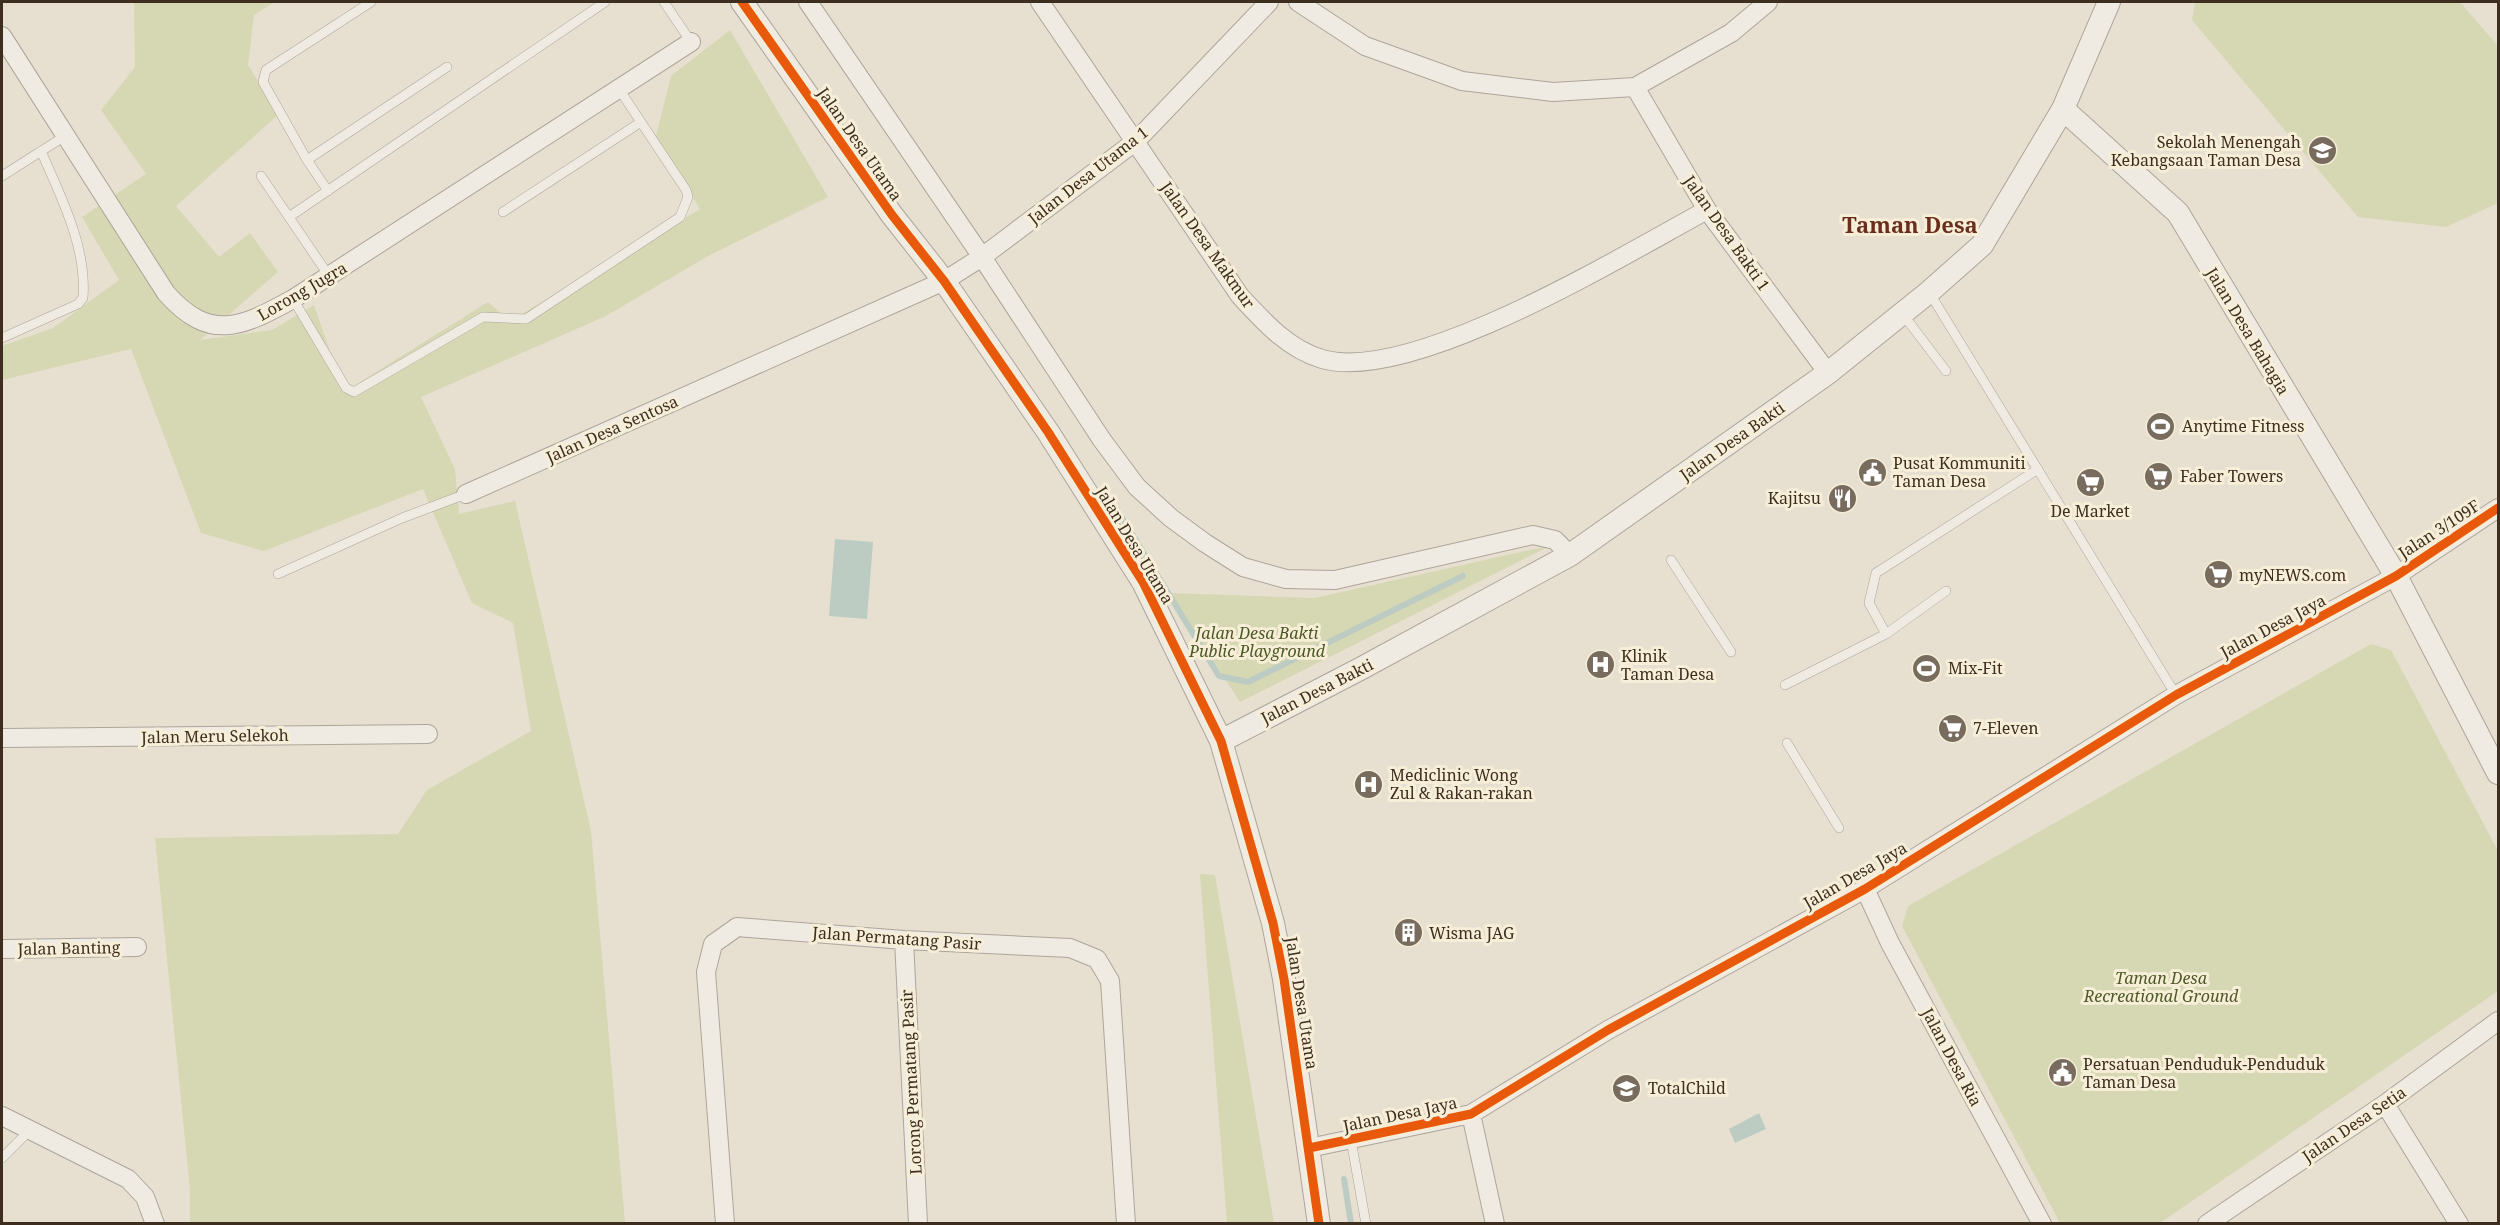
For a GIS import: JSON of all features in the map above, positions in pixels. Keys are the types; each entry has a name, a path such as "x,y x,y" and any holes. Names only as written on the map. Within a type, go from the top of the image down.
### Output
{"street":[{"name":"Jalan Desa Utama","path":"742,2 892,214 944,281 1048,432 1143,582 1221,741 1273,923 1284,979 1318,1224"},
{"path":"808,2 982,257 1102,441 1137,487 1171,518 1243,567 1286,579 1335,580 1533,535 1556,540 1570,555"},
{"name":"Jalan Desa Makmur","path":"1040,2 1240,296 1271,330 1300,349 1323,359 1353,363 1389,359 1447,341 1536,302 1707,210"},
{"name":"Jalan Desa Utama 1","path":"944,281 982,257 1136,141 1269,2"},
{"path":"1298,2 1365,46 1461,81 1553,92 1635,87 1731,33 1768,2"},
{"name":"Jalan Desa Bakti","path":"1221,741 1360,669 1570,555 1828,373 1929,292 1982,245 2063,110 2109,2"},
{"name":"Lorong Jugra","path":"2,36 166,293 182,311 204,323 229,326 259,318 293,300 691,42"},
{"name":"Jalan Desa Bakti 1","path":"1635,87 1707,210 1828,373"},
{"name":"Jalan Desa Bahagia","path":"2063,110 2178,213 2396,576 2499,773"},
{"name":"Jalan Desa Sentosa","path":"466,494 944,281"},
{"name":"Jalan 3/109F","path":"2396,576 2499,508"},
{"name":"Jalan Desa Jaya","path":"1309,1148 1471,1114 1608,1030 1865,889 2176,695 2396,576"},
{"name":"Jalan Meru Selekoh","path":"2,738 428,734"},
{"name":"Jalan Desa Ria","path":"1865,889 1890,943 2042,1224"},
{"name":"Jalan Permatang Pasir","path":"725,1224 706,972 713,944 737,927 904,940 1070,948 1097,959 1110,981 1126,1224"},
{"name":"Lorong Permatang Pasir","path":"904,940 918,1224"},
{"name":"Jalan Banting","path":"2,949 137,947"},
{"name":"Jalan Desa Setia","path":"2207,1224 2385,1104 2499,1021"},
{"path":"2385,1104 2459,1224"},
{"path":"1471,1114 1495,1224"},
{"path":"2,1116 128,1179 145,1197 155,1224"}],"lane":[{"path":"328,191 307,160 263,82 266,70 370,2"},
{"path":"289,217 605,2"},
{"path":"664,2 691,42"},
{"path":"307,160 447,67"},
{"path":"293,300 346,388 354,392 483,317 526,319 683,214 688,197 686,190 619,89"},
{"path":"503,212 641,122"},
{"path":"2,176 65,136"},
{"path":"2,338 78,304 83,298 81,258 65,207 41,151"},
{"path":"261,176 329,276"},
{"path":"1929,292 2176,695"},
{"path":"1902,313 1946,371"},
{"path":"1886,634 1869,603 1876,573 2038,469"},
{"name":"Jalan Desa Sentosa","path":"279,574 402,518 466,494"},
{"path":"1671,560 1731,652"},
{"path":"1785,685 1886,634 1946,591"},
{"path":"1787,743 1839,828"},
{"path":"2,1158 29,1131"},
{"path":"1351,1140 1366,1224"}],"green space":[{"path":"134,2 275,2 254,15 248,65 279,114 176,206 219,257 250,233 278,272 200,340 272,330 314,305 344,392 488,302 510,321 700,209 656,136 671,76 730,30 828,197 708,256 606,316 421,397 455,469 459,514 515,501 591,831 625,1223 190,1223 190,1190 155,838 398,834 427,790 531,731 513,623 472,603 423,489 264,551 201,533 131,349 2,380 2,346 53,328 119,280 82,217 146,174 101,110 135,67"},
{"path":"2195,2 2460,2 2498,46 2498,203 2446,227 2358,217 2192,20"},
{"name":"Jalan Desa Bakti Public Playground","path":"1552,545 1240,702 1169,593 1315,598"},
{"name":"Taman Desa Recreational Ground","path":"2371,644 2391,650 2498,851 2498,991 2160,1223 2060,1223 1902,926 1908,906"},
{"path":"1200,874 1215,875 1274,1223 1227,1223"}],"shaded area":[{"path":"835,539 873,542 867,619 829,616"},
{"path":"1759,1113 1766,1129 1735,1143 1729,1129"}],"waterway":[{"path":"1116,508 1219,676 1248,682 1463,576"},
{"path":"1344,1179 1351,1224"}],"cycle path":[{"path":"742,2 892,215 944,281 1048,432 1143,582 1221,741 1273,923 1284,979 1319,1224"},
{"path":"1309,1148 1471,1114 1608,1030 1865,889 2176,695 2396,576 2498,508"}],"place":[{"name":"Sekolah Menengah Kebangsaan Taman Desa","path":"2322,151"},
{"name":"Anytime Fitness","path":"2161,426"},
{"name":"Pusat Kommuniti Taman Desa","path":"1872,472"},
{"name":"Faber Towers","path":"2159,476"},
{"name":"De Market","path":"2090,483"},
{"name":"Kajitsu","path":"1842,498"},
{"name":"myNEWS.com","path":"2218,575"},
{"name":"Klinik Taman Desa","path":"1600,665"},
{"name":"Mix-Fit","path":"1927,668"},
{"name":"7-Eleven","path":"1952,728"},
{"name":"Mediclinic Wong Zul & Rakan-rakan","path":"1369,784"},
{"name":"Wisma JAG","path":"1408,933"},
{"name":"Persatuan Penduduk-Penduduk Taman Desa","path":"2062,1073"},
{"name":"TotalChild","path":"1627,1088"}],"district":[{"name":"Taman Desa","path":"1910,225"}]}
